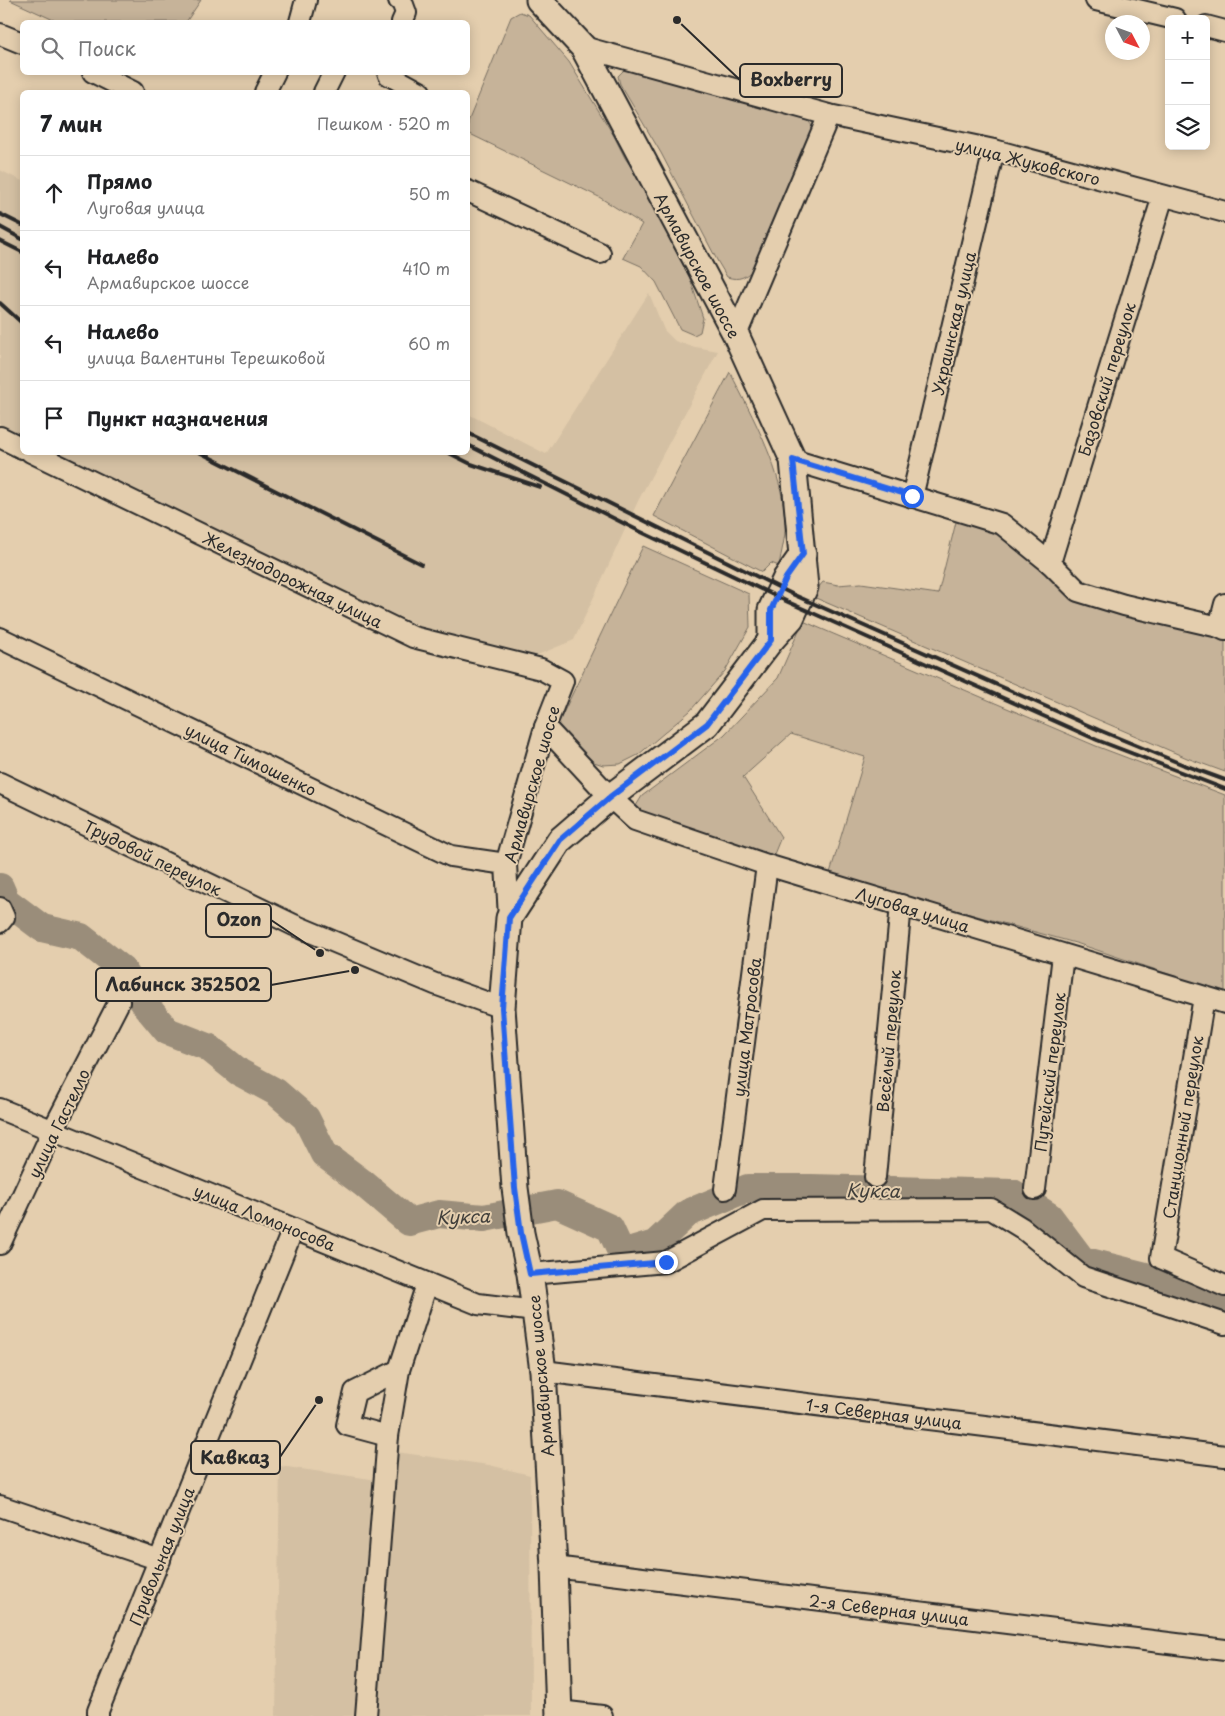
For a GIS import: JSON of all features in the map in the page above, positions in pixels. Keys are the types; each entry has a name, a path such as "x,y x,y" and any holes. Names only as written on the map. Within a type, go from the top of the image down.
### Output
{"main road":[{"name":"Армавирское шоссе","path":"539,0 583,47 736,336 793,460 806,587 791,618 771,640 707,724 610,797 560,840 509,918 502,1008 515,1188 521,1233 530,1274 543,1371 554,1567 559,1714"}],"street":[{"path":"300,20 305,0"},
{"path":"399,0 402,2 406,13 403,20"},
{"path":"1096,0 1165,17"},
{"path":"1210,27 1225,31"},
{"path":"0,34 20,42"},
{"name":"улица Жуковского","path":"583,47 829,116 994,150 1225,212"},
{"path":"99,75 129,90"},
{"path":"266,90 274,75"},
{"path":"325,90 332,75"},
{"path":"390,75 417,90"},
{"path":"736,336 829,116"},
{"name":"Украинская улица","path":"912,496 994,150"},
{"path":"470,192 600,253"},
{"name":"Базовский переулок","path":"1050,563 1163,196"},
{"path":"0,437 20,447"},
{"name":"Железнодорожная улица","path":"37,455 413,637 541,669 563,680"},
{"path":"793,460 1002,524 1050,563 1078,591 1124,605 1222,629 1225,604"},
{"name":"улица Тимошенко","path":"0,638 451,856 506,864"},
{"name":"Армавирское шоссе","path":"509,918 506,864 545,727 563,680"},
{"name":"Луговая улица","path":"545,727 610,797 635,820 767,865 1225,1003"},
{"name":"Трудовой переулок","path":"0,783 294,925 435,984 502,1008"},
{"name":"улица Матросова","path":"725,1189 767,865"},
{"name":"Весёлый переулок","path":"876,1177 901,905"},
{"name":"Путейский переулок","path":"1035,1189 1063,955"},
{"name":"Станционный переулок","path":"1204,997 1161,1258 1225,1286"},
{"name":"улица Гастелло","path":"0,1244 53,1130 119,1002"},
{"name":"улица Ломоносова","path":"0,1109 478,1304 535,1311"},
{"path":"530,1274 666,1262 763,1210 991,1209 1022,1228 1083,1277 1225,1324"},
{"name":"Привольная улица","path":"98,1716 98,1711 293,1229"},
{"path":"371,1712 388,1436 399,1370 428,1284"},
{"path":"388,1436 347,1425 355,1392 399,1370"},
{"name":"1-я Северная улица","path":"543,1371 1225,1456"},
{"path":"0,1506 160,1560"},
{"name":"2-я Северная улица","path":"554,1567 1225,1650"},
{"path":"559,1714 602,1716"}],"shaded area":[{"path":"10,0 201,0 187,20 54,20"},
{"path":"520,12 529,15 569,62 614,136 689,276 703,318 700,332 694,335 680,329 656,282 641,266 623,258 642,224 599,197 470,134 470,117 511,17"},
{"path":"625,69 637,69 805,117 813,127 814,137 754,269 745,276 735,279 727,277 718,262 661,153 620,84 618,76"},
{"path":"0,170 20,180 20,437 0,427"},
{"path":"649,293 664,330 675,341 718,351 639,499 574,640 535,656 431,631 186,518 56,455 470,455 470,415 546,454"},
{"path":"730,372 766,446 780,485 784,505 785,534 779,566 771,563 762,572 654,516"},
{"path":"957,518 999,534 1041,562 1068,592 1225,639 1225,772 1187,758 811,596 823,582 838,585 861,583 938,594"},
{"path":"643,546 749,594 750,627 725,671 690,711 638,755 620,764 603,765 594,762 577,747 558,724"},
{"path":"803,621 1096,746 1225,795 1225,993 1079,944 908,897 830,873 865,757 791,734 743,777 781,837 772,859 643,816 636,806 642,796 724,735 778,678"},
{"path":"396,1452 489,1465 530,1475 531,1716 276,1716 280,1466 378,1480"}],"waterway":[{"name":"Кукса","path":"0,887 6,901 42,928 81,937 122,969 147,1007 167,1031 208,1047 239,1072 276,1092 306,1118 324,1154 364,1184 409,1222 439,1214 484,1218 557,1204 610,1228 622,1254 655,1244 688,1213 748,1188 1013,1193 1049,1216 1082,1260 1150,1277 1225,1309"}],"railway":[{"path":"0,214 20,224"},
{"path":"0,227 20,238"},
{"path":"0,241 20,251"},
{"path":"0,303 20,321"},
{"path":"470,434 792,594 1099,730 1225,780"},
{"path":"470,446 635,529 788,602 1097,740 1225,789"},
{"path":"205,455 421,564"},
{"path":"453,455 471,464 540,487"}],"place":[{"name":"Boxberry","path":"677,20"},
{"name":"Ozon","path":"320,953"},
{"name":"Лабинск 352502","path":"355,970"},
{"name":"Кавказ","path":"319,1400"}],"route":[{"path":"666,1262 530,1274 521,1233 515,1188 502,1008 509,918 560,840 610,797 707,724 771,640 771,610 786,578 803,554 793,460 912,496"}]}
